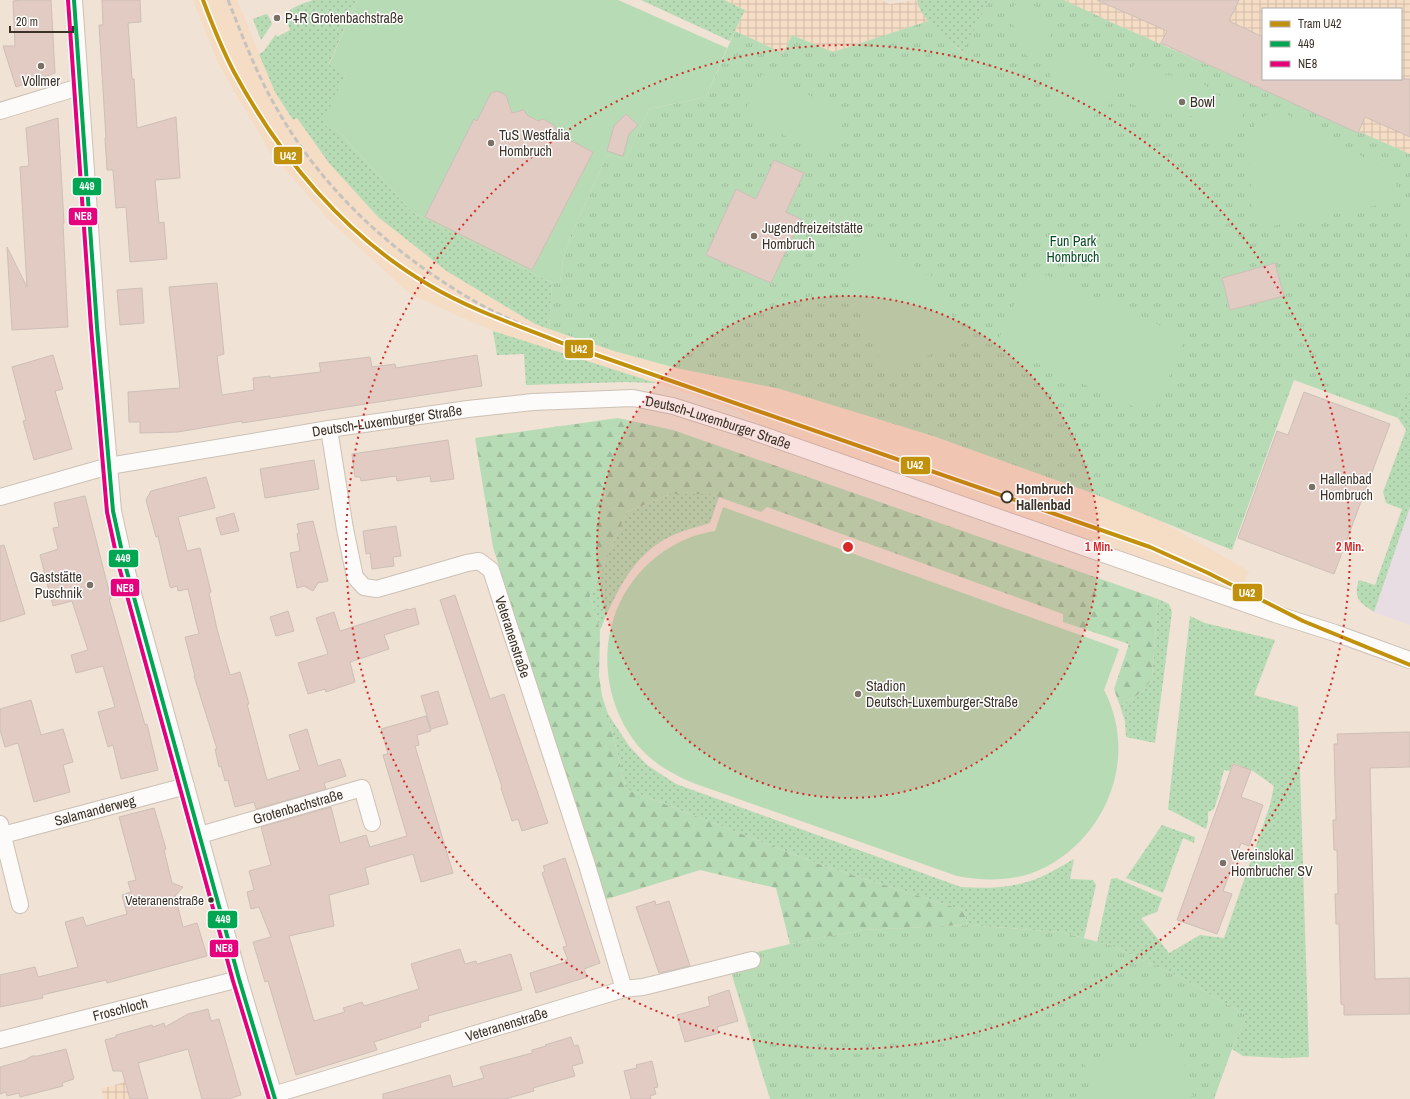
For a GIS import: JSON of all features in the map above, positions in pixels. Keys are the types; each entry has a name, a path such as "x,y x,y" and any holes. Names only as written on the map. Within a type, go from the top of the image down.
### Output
{"street":[{"path":"74,0 97,327 113,511 124,561 239,979 274,1097"},
{"path":"0,111 79,87"},
{"name":"Deutsch-Luxemburger Straße","path":"0,497 109,466 329,429 460,410 533,402 633,398 673,406 751,431 1410,660"},
{"name":"Veteranenstraße","path":"329,429 355,577 364,587 377,590 467,563 479,561 491,570 587,865 624,988"},
{"name":"Salamanderweg","path":"20,905 1,830 186,786"},
{"name":"Grotenbachstraße","path":"200,835 362,788 372,823"},
{"name":"Veteranenstraße","path":"274,1097 624,988 643,987 752,960"},
{"name":"Froschloch","path":"0,1040 239,979"}],"shaded area":[{"path":"193,0 237,0 275,92 292,120 297,117 329,163 378,217 448,272 535,324 614,351 676,368 780,389 933,436 1092,493 1155,518 1249,571 1240,592 762,426 741,413 714,402 493,331 410,294 329,220 270,152 218,63"},
{"path":"724,0 881,0 890,4 916,0 928,21 833,52 792,35 783,53 735,31 745,10"},
{"path":"1064,0 1410,0 1410,154 1113,23"},
{"path":"1410,507 1410,625 1374,612"},
{"path":"141,1077 148,1099 104,1099 101,1089"}],"green space":[{"path":"313,0 357,0 329,64 346,73 323,124 338,131 412,212 552,283 549,329 535,324 448,272 378,217 329,163 297,118 293,120 275,92 259,54 264,51 276,34 277,37 290,30 285,17 290,10"},
{"name":"TuS Westfalia Hombruch","path":"357,0 618,0 727,48 706,97 649,109 626,159 607,155 571,235 563,260 560,282 552,283 412,212 338,131 322,124 346,73 329,65"},
{"path":"641,0 724,0 745,10 730,41"},
{"path":"917,0 989,0 964,53 929,22 919,7"},
{"name":"Fun Park Hombruch","path":"989,0 1064,0 1410,154 1410,391 1406,395 1398,418 1294,380 1232,550 1092,493 933,436 780,389 676,368 614,351 549,329 552,283 560,282 563,260 571,235 607,155 626,159 649,109 706,97 735,31 783,53 792,35 833,52 928,21 963,53"},
{"path":"1021,2 1035,6 1044,13 1051,22 1052,31 1046,52 1038,58 1032,58 1023,52 1020,34 1010,21 1011,9"},
{"path":"266,14 268,15 272,24 261,40 253,19"},
{"path":"1070,49 1093,58 1110,68 1113,71 1115,79 1113,96 1109,105 1090,117 1073,122 1058,119 1051,109 1050,83 1053,65 1056,58 1062,52"},
{"name":"Bowl","path":"1146,60 1162,74 1191,77 1220,96 1235,102 1243,111 1242,118 1221,142 1218,144 1211,144 1200,138 1196,123 1191,116 1151,113 1145,111 1141,107 1133,105 1129,101 1126,93 1130,72 1133,66 1140,61"},
{"path":"762,74 848,113 828,155 743,117"},
{"path":"1272,113 1284,113 1294,118 1390,172 1396,183 1396,193 1389,200 1378,205 1264,228 1257,224 1252,220 1249,137 1253,128 1258,122 1263,117"},
{"path":"1410,203 1410,248 1403,216"},
{"path":"869,235 891,247 889,251 914,264 919,277 930,273 963,340 886,375 845,274 860,268 868,251 861,249"},
{"path":"1030,268 1186,337 1152,415 996,345"},
{"path":"493,331 656,383 626,382 526,385 524,354 497,355"},
{"path":"1410,391 1410,507 1374,612 1364,605 1359,599 1357,595 1357,586 1359,580 1375,585 1402,509 1386,503 1383,492 1406,430 1398,418 1406,394"},
{"path":"618,418 673,430 1158,599 1152,679 1142,692 1120,706 1114,689 1129,644 1063,622 1063,614 767,507 761,512 710,494 670,494 627,512 590,596 600,630 599,676 602,696 608,714 626,789 824,866 963,910 968,925 863,930 790,944 776,888 700,870 604,900 493,547 475,438"},
{"path":"670,494 710,494 719,497 710,523 671,536 657,544 636,564 619,589 600,630 590,596 627,512"},
{"name":"Stadion Deutsch-Luxemburger-Straße","path":"723,507 1119,649 1104,690 1114,715 1118,740 1117,766 1111,790 1101,813 1086,834 1068,852 1036,872 1014,878 968,878 957,876 696,784 667,770 648,756 627,730 616,707 609,683 607,659 610,634 617,610 628,588 651,561 667,549 685,539 715,531"},
{"path":"1158,599 1169,604 1172,612 1155,743 1126,737 1125,721 1120,706 1142,692 1152,679"},
{"path":"1190,616 1205,623 1275,640 1254,695 1298,707 1309,1057 1284,1058 1243,1056 1232,1049 1247,1016 1184,979 1110,945 1097,942 1111,879 1116,878 1162,898 1157,912 1141,918 1169,953 1200,935 1224,938 1270,805 1274,786 1253,771 1233,763 1230,771 1224,770 1220,785 1221,787 1214,809 1208,812 1206,829 1168,809"},
{"path":"608,714 629,746 647,765 676,784 961,887 991,888 1011,886 1041,877 1074,859 1070,879 1093,880 1096,885 1084,938 1060,932 968,925 963,910 824,866 626,789"},
{"path":"1162,825 1195,837 1194,843 1183,838 1163,893 1126,878"},
{"path":"968,925 1060,932 1110,945 1184,979 1247,1016 1232,1049 1214,1099 770,1099 727,959 790,944 863,930"},
{"path":"1176,1035 1193,1096 1182,1099 1095,1099 1084,1062"}],"building":[{"path":"51,0 55,73 16,87 3,46 15,46 13,1"},
{"path":"102,0 140,0 141,22 128,23 137,128 176,117 180,178 155,180 159,223 164,222 167,259 130,262 126,207 116,208 113,170 107,170 99,25 103,25"},
{"path":"1097,0 1239,0 1229,21 1262,37 1262,80 1410,79 1410,137 1365,117 1358,133 1161,43 1167,31"},
{"path":"497,91 506,95 512,113 524,110 527,115 538,121 543,119 554,125 558,134 593,152 532,270 425,217 474,119 477,121 491,93"},
{"path":"626,114 638,125 629,134 623,156 607,151 614,126"},
{"path":"58,118 68,327 12,330 7,247 27,287 20,167 29,166 26,128"},
{"name":"Jugendfreizeitstätte Hombruch","path":"774,160 804,173 786,212 801,219 771,283 706,255 736,189 756,199"},
{"path":"1275,263 1284,296 1230,310 1222,278"},
{"path":"217,283 224,354 217,356 222,395 254,390 253,378 270,376 270,378 321,372 319,363 370,357 372,367 395,364 396,368 477,355 482,386 242,423 242,421 178,432 140,433 140,422 129,422 128,392 180,388 169,287"},
{"path":"142,288 144,323 120,325 117,290"},
{"path":"53,355 63,389 55,391 72,449 34,460 23,421 26,420 12,367"},
{"name":"Hallenbad Hombruch","path":"1304,392 1390,424 1334,574 1238,538 1277,431 1288,435"},
{"path":"448,440 454,479 431,482 430,476 397,481 396,476 361,481 360,477 355,477 352,454"},
{"path":"314,460 319,489 265,498 260,469"},
{"path":"206,477 215,508 178,517 187,551 200,548 211,592 209,593 217,629 230,675 240,672 267,780 300,770 289,735 307,729 318,766 340,759 346,776 324,783 326,789 256,809 254,802 235,807 228,780 225,781 221,766 219,767 215,749 217,749 194,676 185,637 199,634 188,589 178,591 177,586 170,587 158,536 156,537 146,500 151,491"},
{"path":"85,496 111,599 109,599 145,725 147,724 158,770 121,779 113,745 108,747 98,712 115,707 103,666 76,673 71,655 88,650 72,601 53,606 40,555 58,549 53,528 59,527 54,503"},
{"path":"234,513 239,531 221,535 216,518"},
{"path":"313,521 328,581 318,583 313,591 304,586 297,588 290,553 300,551 297,524"},
{"path":"396,526 401,556 393,557 394,566 372,569 370,553 366,554 363,531"},
{"path":"4,545 25,614 0,622 0,546"},
{"path":"455,595 490,699 504,694 548,823 522,831 518,819 512,821 440,600"},
{"path":"415,608 419,624 384,635 389,649 350,662 355,682 326,692 325,689 308,694 298,663 328,654 316,618 334,612 340,631"},
{"path":"288,611 294,631 276,636 270,617"},
{"path":"438,691 448,724 431,729 421,696"},
{"path":"31,700 41,735 63,729 73,762 63,765 70,792 34,802 18,743 5,747 0,730 0,709"},
{"path":"426,716 431,731 417,735 419,745 415,746 453,873 421,882 413,854 365,868 369,884 329,895 334,926 289,936 314,1021 345,1012 343,1008 362,1002 364,1006 419,989 411,964 460,949 465,964 476,961 477,964 511,954 522,990 428,1016 429,1020 420,1023 421,1027 374,1042 377,1050 296,1075 268,981 265,982 253,942 271,937 259,907 251,909 247,892 254,890 249,871 271,865 261,827 331,807 340,843 366,835 370,847 407,836 383,755 388,754 381,729"},
{"path":"1410,732 1410,767 1370,768 1375,979 1410,978 1410,1014 1344,1015 1344,1005 1341,1004 1339,924 1336,924 1335,894 1338,894 1337,850 1334,850 1333,820 1336,820 1334,744 1338,744 1337,734"},
{"path":"1233,764 1251,770 1241,797 1263,805 1249,846 1241,843 1223,891 1232,894 1217,934 1177,920"},
{"path":"154,808 166,849 164,850 172,883 183,887 175,896 183,927 197,923 207,956 107,983 106,980 42,995 43,998 0,1007 0,975 35,967 38,977 78,967 65,922 83,917 86,926 127,914 122,895 131,892 128,882 136,880 119,817"},
{"path":"565,858 600,963 584,969 587,977 536,993 530,973 566,962 565,960 568,960 563,947 567,946 542,873 545,871 543,866"},
{"path":"655,901 656,905 669,901 690,966 659,973 636,907"},
{"path":"729,990 738,1021 717,1027 719,1033 685,1042 677,1015 710,1006 708,997"},
{"path":"208,1009 211,1021 219,1019 241,1095 228,1099 202,1099 188,1049 138,1063 148,1099 130,1099 122,1071 113,1071 105,1040 116,1037 116,1035 152,1025 153,1027 164,1023 165,1027 188,1014"},
{"path":"571,1037 574,1046 578,1045 583,1063 572,1066 575,1076 533,1088 534,1091 505,1099 383,1099 383,1094 450,1075 453,1087 484,1078 480,1067 532,1053 532,1050"},
{"path":"66,1049 74,1079 62,1083 63,1086 20,1097 19,1093 7,1096 6,1092 0,1094 0,1067 25,1060 32,1056 38,1056"},
{"path":"652,1061 658,1087 654,1088 656,1094 650,1096 651,1099 631,1099 624,1071 637,1068 636,1065"}],"railway":[{"path":"228,0 260,77 291,133 334,188 358,214 411,259 469,298 492,311 562,343"}],"tram line":[{"name":"U42","path":"203,0 225,54 252,104 294,164 317,192 370,243 398,265 445,294 494,317 562,343 1150,547 1208,573 1303,621 1410,665"}],"transit line":[{"name":"NE8","path":"68,0 91,327 107,512 118,563 233,981 269,1099"},
{"name":"449","path":"74,0 97,327 113,511 124,561 239,979 275,1099"}],"place":[{"name":"P+R Grotenbachstraße","path":"277,18"},
{"name":"Vollmer","path":"41,66"},
{"name":"Bowl","path":"1182,102"},
{"name":"TuS Westfalia Hombruch","path":"491,143"},
{"name":"Jugendfreizeitstätte Hombruch","path":"754,236"},
{"name":"Hallenbad Hombruch","path":"1312,487"},
{"name":"Hombruch Hallenbad","path":"1007,497"},
{"name":"Gaststätte Puschnik","path":"90,585"},
{"name":"Stadion Deutsch-Luxemburger-Straße","path":"858,694"},
{"name":"Vereinslokal Hombrucher SV","path":"1223,863"},
{"name":"Veteranenstraße","path":"211,900"}]}
